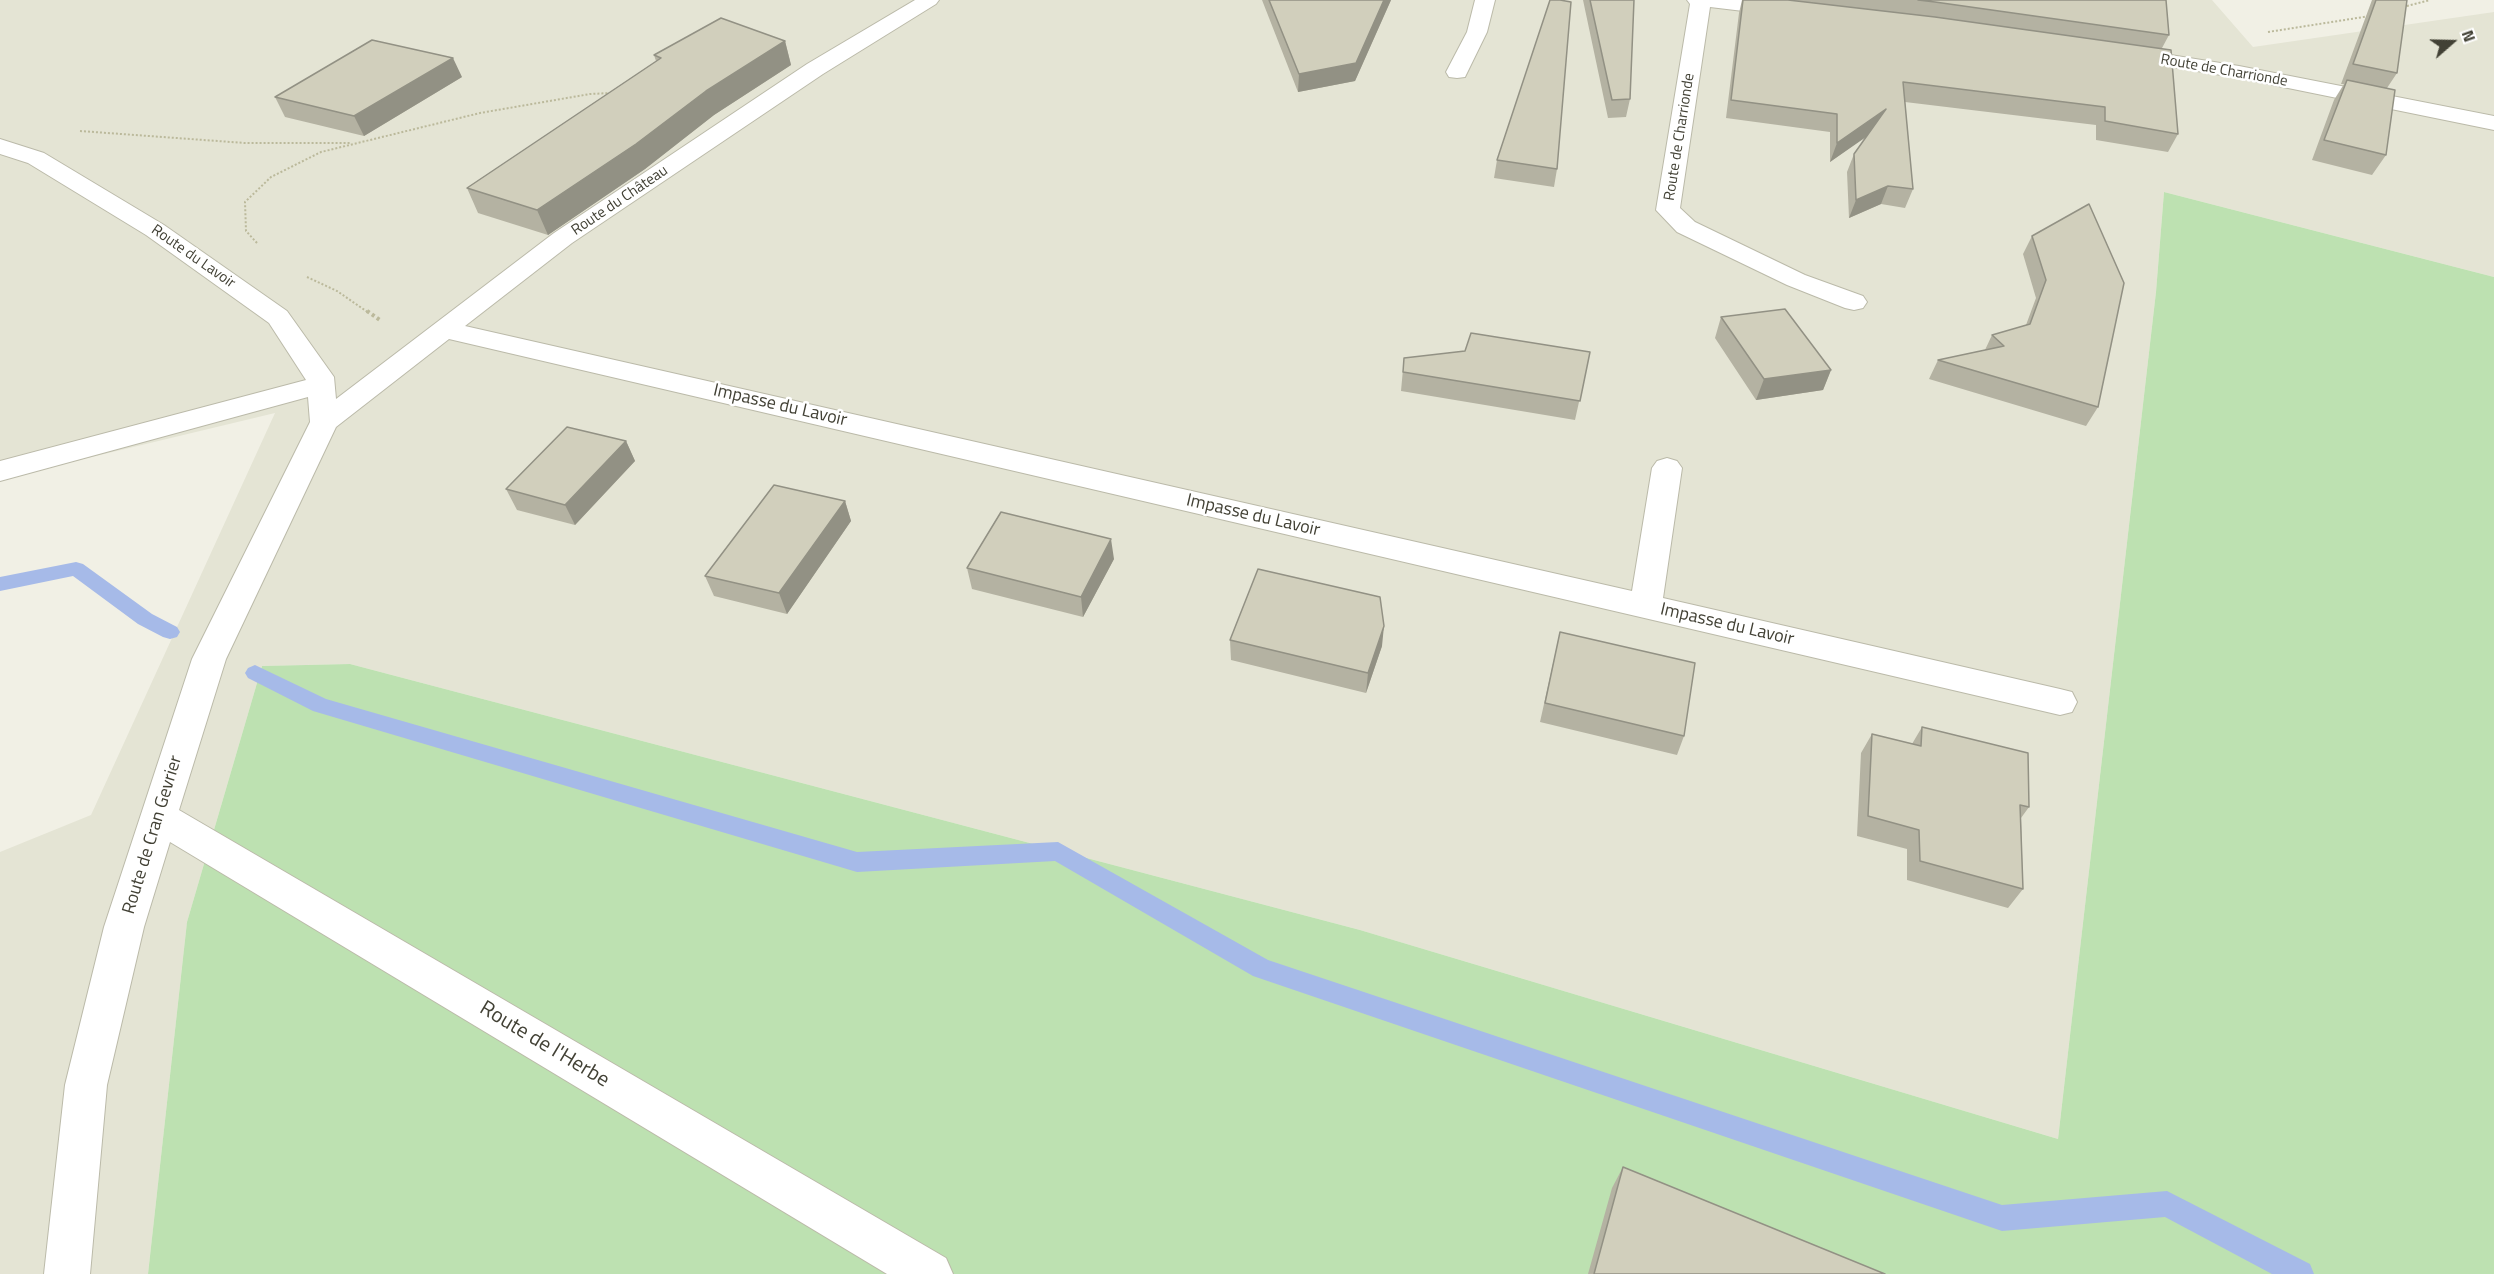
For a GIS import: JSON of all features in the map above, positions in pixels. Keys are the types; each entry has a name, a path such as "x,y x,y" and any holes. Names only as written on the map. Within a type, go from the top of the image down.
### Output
{"street":[{"name":"Route du Château","path":"324,422 563,238 815,69 929,0"},
{"path":"1458,72 1477,32 1485,0"},
{"path":"1696,0 1804,12"},
{"name":"Route de Charrionde","path":"1701,0 1668,210 1686,227 1796,280 1854,302"},
{"name":"Route de Charrionde","path":"2104,51 2239,72 2494,123"},
{"name":"Route du Lavoir","path":"0,146 36,158 155,230 278,317 320,377 324,422"},
{"name":"Impasse du Lavoir","path":"446,330 2060,702"},
{"path":"0,471 321,385"},
{"name":"Route de Cran Gevrier","path":"67,1274 86,1085 124,927 209,659 324,422"},
{"path":"1646,606 1667,468"},
{"name":"Route de l'Herbe","path":"158,816 930,1274"}],"path":[{"path":"2400,8 2430,0"},
{"path":"2267,33 2370,16"},
{"path":"262,248 246,231 245,202 271,177 321,152 480,113 590,94 613,93"},
{"path":"79,131 245,143 358,143"},
{"path":"297,273 337,291 422,348"}],"shaded area":[{"path":"0,0 2212,0 2253,47 2494,12 2494,277 2164,192 2156,292 2058,1139 1360,930 350,664 262,666 187,922 148,1274 0,1274 0,852 91,815 275,413 0,479"}],"green space":[{"path":"2164,192 2494,277 2494,1274 148,1274 187,922 262,666 350,664 1360,930 2058,1139 2156,292"}],"building":[{"path":"1269,0 1384,0 1356,63 1299,74"},
{"path":"1550,0 1571,2 1557,169 1497,160"},
{"path":"1590,0 1634,0 1630,99 1612,100"},
{"path":"1743,0 1788,0 1935,17 2171,50 2178,134 2105,121 2105,107 1903,82 1913,189 1888,186 1856,200 1854,154 1886,109 1837,143 1837,114 1731,100"},
{"path":"1918,0 2166,0 2169,35 1935,2"},
{"path":"2376,0 2407,0 2397,73 2353,64"},
{"path":"721,18 785,41 706,91 636,144 537,210 467,188 661,58 654,55"},
{"path":"372,40 453,58 354,116 275,97"},
{"path":"2347,80 2395,90 2386,155 2324,140"},
{"path":"2089,204 2124,283 2098,407 1938,360 2004,346 1992,335 2030,324 2046,280 2032,236"},
{"path":"1785,309 1831,370 1764,379 1721,317"},
{"path":"1471,333 1590,352 1580,401 1403,372 1404,358 1465,351"},
{"path":"567,427 626,441 565,505 506,489"},
{"path":"774,485 845,501 779,593 705,576"},
{"path":"1001,512 1111,539 1081,597 967,568"},
{"path":"1258,569 1380,597 1384,626 1368,673 1230,640"},
{"path":"1560,632 1695,663 1684,736 1545,703"},
{"path":"1922,727 2028,753 2029,807 2020,805 2023,889 1920,861 1919,830 1868,816 1872,734 1921,746"},
{"path":"1623,1167 1885,1274 1594,1274"}],"waterway":[{"path":"0,584 76,569 145,619 170,632"},
{"path":"255,673 320,705 857,862 1058,851 1261,968 2002,1218 2167,1204 2300,1274"}]}
